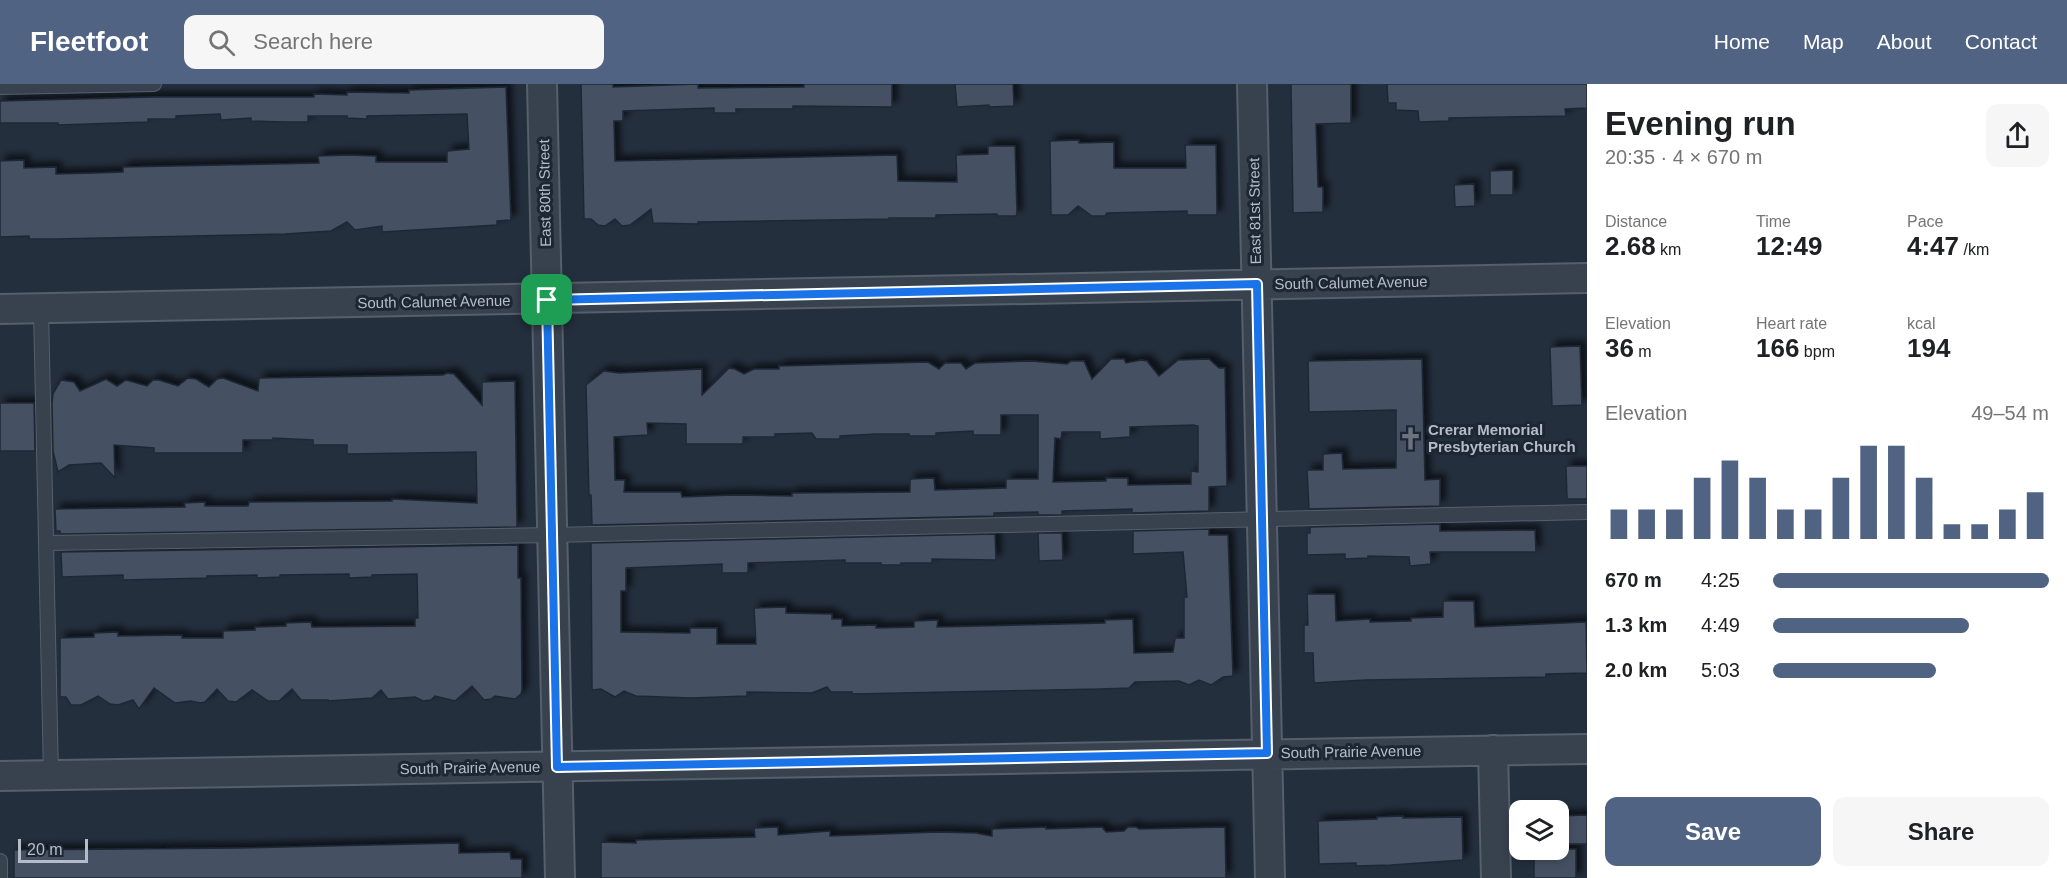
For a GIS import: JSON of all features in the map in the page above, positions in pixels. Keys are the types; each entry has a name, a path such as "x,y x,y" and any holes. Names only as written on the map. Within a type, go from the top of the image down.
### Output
{"street":[{"name":"East 80th Street","path":"542,84 560,878"},
{"name":"East 81st Street","path":"1252,84 1270,878"},
{"name":"South Calumet Avenue","path":"0,309 1587,278"},
{"name":"South Prairie Avenue","path":"0,776 1587,749"},
{"path":"1493,750 1496,878"}],"lane":[{"path":"0,87 154,84"},
{"path":"41,309 51,775"},
{"path":"46,543 552,535 1587,512"},
{"path":"0,861 0,878"}],"building":[{"path":"581,84 613,84 613,87 698,84 698,88 804,87 804,84 892,84 892,107 793,106 793,109 736,109 736,113 714,113 714,108 623,111 623,121 614,121 615,161 897,155 898,181 957,182 956,155 988,154 988,146 1015,146 1017,213 1016,216 936,215 936,218 698,222 698,224 653,223 651,209 630,225 622,226 615,219 605,226 598,225 591,219 584,219"},
{"path":"955,84 1013,84 1014,106 957,107"},
{"path":"1291,84 1351,84 1351,123 1316,124 1318,187 1323,187 1323,212 1293,213"},
{"path":"1387,84 1587,84 1587,108 1565,109 1566,116 1449,118 1449,121 1419,122 1418,111 1396,110 1396,103 1388,103"},
{"path":"506,87 511,220 497,221 497,225 382,232 382,226 355,230 347,222 331,231 285,234 56,239 29,239 29,236 0,237 0,161 24,160 24,168 56,167 56,174 123,172 123,167 319,163 318,156 348,155 376,156 376,162 447,162 447,151 469,149 467,114 367,116 367,119 347,118 347,116 308,116 308,122 284,122 251,121 251,118 221,120 220,114 176,116 176,119 148,119 148,122 58,125 58,123 0,123 0,101 154,97 314,97 314,94 347,95 347,92 409,93 409,90"},
{"path":"1079,140 1079,143 1114,142 1114,168 1186,168 1185,145 1216,145 1217,215 1187,215 1187,211 1107,213 1105,216 1092,216 1078,206 1068,215 1051,215 1050,141"},
{"path":"1513,170 1513,195 1490,195 1490,171"},
{"path":"1474,184 1475,206 1455,207 1454,185"},
{"path":"1580,346 1582,405 1552,406 1550,347"},
{"path":"1111,359 1124,359 1126,363 1147,361 1159,376 1178,360 1209,359 1219,368 1225,368 1227,486 1209,487 1209,511 1132,513 1132,509 1062,511 1062,515 1038,515 1038,512 994,513 994,516 592,525 586,385 604,371 619,373 702,369 702,395 729,368 744,374 754,369 779,369 779,366 928,362 939,369 945,363 961,363 966,369 975,363 1031,361 1067,364 1071,361 1084,361 1092,379","holes":["1001,415 1038,415 1038,479 1006,479 1006,488 935,490 934,478 910,479 910,492 682,497 681,492 624,492 625,480 615,480 614,437 648,435 647,423 686,424 686,444 743,444 743,437 775,437 775,434 812,433 816,439 840,439 840,436 876,434 936,436 936,433 973,431 973,435 1001,435","1198,426 1198,472 1191,471 1191,484 1128,485 1128,478 1106,478 1106,481 1053,482 1055,438 1061,439 1062,432 1100,432 1100,439 1130,437 1130,427"]},
{"name":"Crerar Memorial Presbyterian Church","path":"1422,359 1425,480 1440,479 1440,506 1309,509 1307,470 1323,470 1323,454 1342,453 1343,469 1396,468 1396,410 1309,412 1308,361"},
{"path":"454,374 482,405 482,382 515,381 517,527 60,534 60,531 56,531 55,509 185,507 184,503 205,502 205,506 248,506 249,502 392,501 392,499 477,503 476,452 347,454 347,445 313,445 313,440 273,438 273,440 243,440 243,453 154,453 154,448 114,445 115,478 101,463 69,465 58,472 53,451 52,403 53,394 61,380 74,382 80,391 106,379 117,386 126,380 147,386 153,380 159,380 178,386 188,378 196,379 209,387 217,379 223,378 258,391 259,378 443,375"},
{"path":"0,403 34,403 35,451 0,451"},
{"path":"1566,466 1587,466 1587,499 1567,499"},
{"path":"1440,524 1440,531 1535,530 1536,552 1430,552 1431,564 1410,566 1409,557 1368,556 1368,558 1345,559 1345,554 1307,555 1307,533 1310,533 1310,527"},
{"path":"1209,529 1209,535 1228,535 1233,676 1223,677 1211,685 1199,680 1189,685 1179,681 1135,682 1129,688 852,694 852,692 831,692 827,687 812,693 747,692 747,696 691,698 636,696 624,691 615,697 601,689 592,690 591,543 995,534 996,560 932,559 932,563 901,563 901,565 845,563 845,560 748,563 748,573 722,573 722,564 626,568 626,591 621,591 621,632 690,633 690,628 717,628 717,644 756,644 754,608 786,607 786,613 832,614 832,619 842,619 842,626 876,625 876,628 914,627 914,621 938,620 937,627 1105,623 1105,620 1133,619 1134,653 1173,652 1175,638 1184,638 1184,597 1187,597 1183,552 1133,554 1133,531"},
{"path":"1038,533 1062,533 1063,560 1039,561"},
{"path":"518,545 518,578 521,578 522,690 515,699 495,696 484,700 472,686 455,701 435,696 431,700 423,701 415,697 388,699 381,690 372,698 301,700 292,689 279,701 268,701 252,690 236,702 228,701 217,689 205,702 175,703 154,688 139,709 133,700 118,705 110,704 98,696 81,705 71,705 66,697 60,697 60,638 94,637 94,633 118,632 118,636 182,635 182,638 223,638 223,631 255,630 255,627 286,626 286,623 311,622 312,627 415,626 415,618 418,618 417,574 349,578 349,574 123,580 123,575 62,577 61,552"},
{"path":"1307,594 1335,594 1336,621 1370,619 1370,622 1411,621 1411,618 1443,617 1443,601 1474,601 1475,627 1586,622 1587,673 1546,674 1546,677 1314,683 1313,653 1304,653 1304,625 1308,625"},
{"path":"1587,815 1587,844 1569,844 1569,816"},
{"path":"1403,816 1403,818 1462,817 1463,860 1356,866 1356,863 1319,864 1318,821"},
{"path":"778,827 778,835 830,831 830,836 938,832 976,833 992,836 992,829 1102,827 1106,832 1124,831 1128,827 1139,829 1225,827 1226,878 601,878 601,842 636,843 636,840 755,837 754,828"},
{"path":"459,843 459,853 510,852 511,859 522,859 522,878 14,878 14,850"},
{"path":"1569,849 1576,849 1576,878 1534,878 1534,860 1569,860"}],"place":[{"name":"Crerar Memorial Presbyterian Church","path":"1410,439"}],"route":[{"path":"1257,284 1267,753 557,767 547,300 1257,284"}]}
